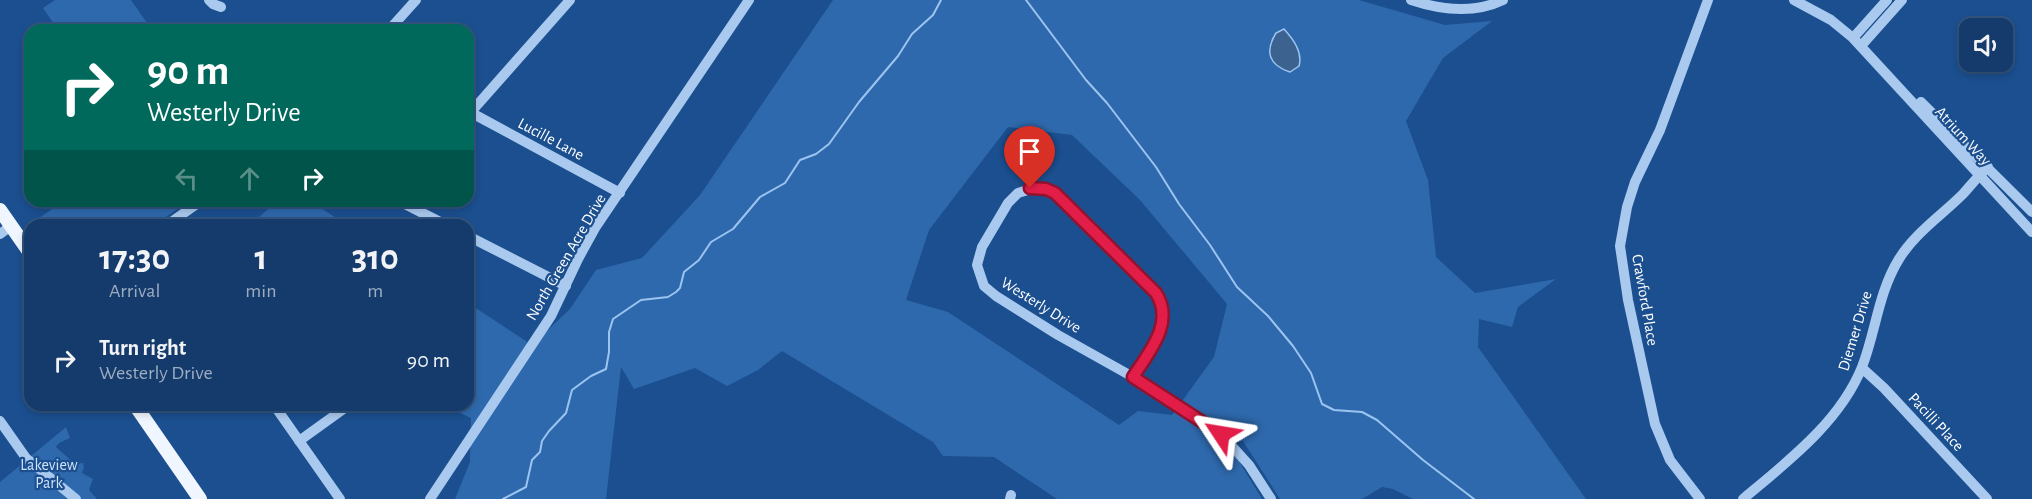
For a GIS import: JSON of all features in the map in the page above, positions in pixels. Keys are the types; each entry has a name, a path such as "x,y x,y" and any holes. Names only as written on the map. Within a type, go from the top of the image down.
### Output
{"main road":[{"path":"0,210 6,230 24,247"},
{"path":"139,411 200,499"}],"street":[{"path":"209,0 221,7"},
{"path":"394,24 416,0"},
{"path":"474,106 570,0"},
{"name":"North Green Acre Drive","path":"430,499 551,316 578,259 596,228 749,0"},
{"path":"1411,0 1431,6 1458,9 1485,6 1503,0"},
{"name":"Crawford Place","path":"1701,499 1677,471 1659,437 1628,300 1620,246 1627,207 1635,182 1660,130 1708,0"},
{"name":"Atrium Way","path":"1794,0 1825,16 1862,46 2032,232"},
{"path":"1853,38 1887,0"},
{"path":"1862,46 1902,0"},
{"name":"Atrium Way","path":"1874,59 1988,166 2032,212"},
{"name":"Lucille Lane","path":"474,115 620,193"},
{"name":"Diemer Drive","path":"1743,499 1823,426 1848,396 1862,368 1883,290 1900,257 1988,166"},
{"name":"Westerly Drive","path":"1133,377 1162,326 1164,313 1160,300 1140,276 1055,193 1046,189 1034,188 1018,194 998,216 978,256 978,272 984,286 996,296 1133,377 1221,434 1249,465 1271,499"},
{"path":"176,219 192,207"},
{"path":"411,207 434,219"},
{"path":"474,239 566,286"},
{"name":"Pacilli Place","path":"1862,368 1884,388 1987,499"},
{"path":"278,411 340,499"},
{"path":"299,441 341,411"},
{"path":"0,421 26,458 76,499"}],"green space":[{"path":"55,0 131,0 148,24 54,24 43,8"},
{"path":"833,0 1359,0 1445,25 1492,21 1443,58 1406,121 1428,180 1436,257 1475,293 1556,279 1518,307 1512,327 1479,319 1478,347 1586,499 1413,499 1393,489 1382,487 1362,499 1280,499 1243,441 1232,443 1240,463 1262,499 1057,499 994,457 943,456 933,442 782,351 758,370 727,386 695,368 634,389 621,367 606,499 455,499 470,462 471,418 456,411 474,411 474,307 532,345 570,309 596,270 642,258 700,195","holes":["1008,127 1072,135 1140,200 1227,304 1214,357 1172,415 1138,411 1119,425 948,312 906,300 929,230"]},
{"path":"55,207 180,207 163,219 38,219"},
{"path":"270,207 319,207 338,219 257,219"},
{"name":"Lakeview Park","path":"66,427 70,438 56,447 75,464 83,463 82,473 93,479 89,490 97,499 0,499 0,482"}],"shaded area":[{"path":"1284,29 1294,41 1300,56 1299,66 1290,72 1273,61 1270,51 1276,33"}],"waterway":[{"path":"503,499 526,487 532,460 540,452 542,441 549,431 566,413 572,390 591,376 606,369 609,332 613,319 641,300 668,297 676,292 680,288 684,272 699,260 711,242 733,229 760,197 785,183 800,160 816,154 829,144 859,102 898,56 912,34 933,15 941,0"},
{"path":"1026,0 1156,167 1237,287 1268,316 1293,346 1311,373 1322,404 1334,410 1362,412 1377,420 1423,460 1474,499"}],"route":[{"path":"1030,188 1046,189 1055,193 1156,293 1164,313 1164,320 1160,332 1133,377 1221,434"}]}
